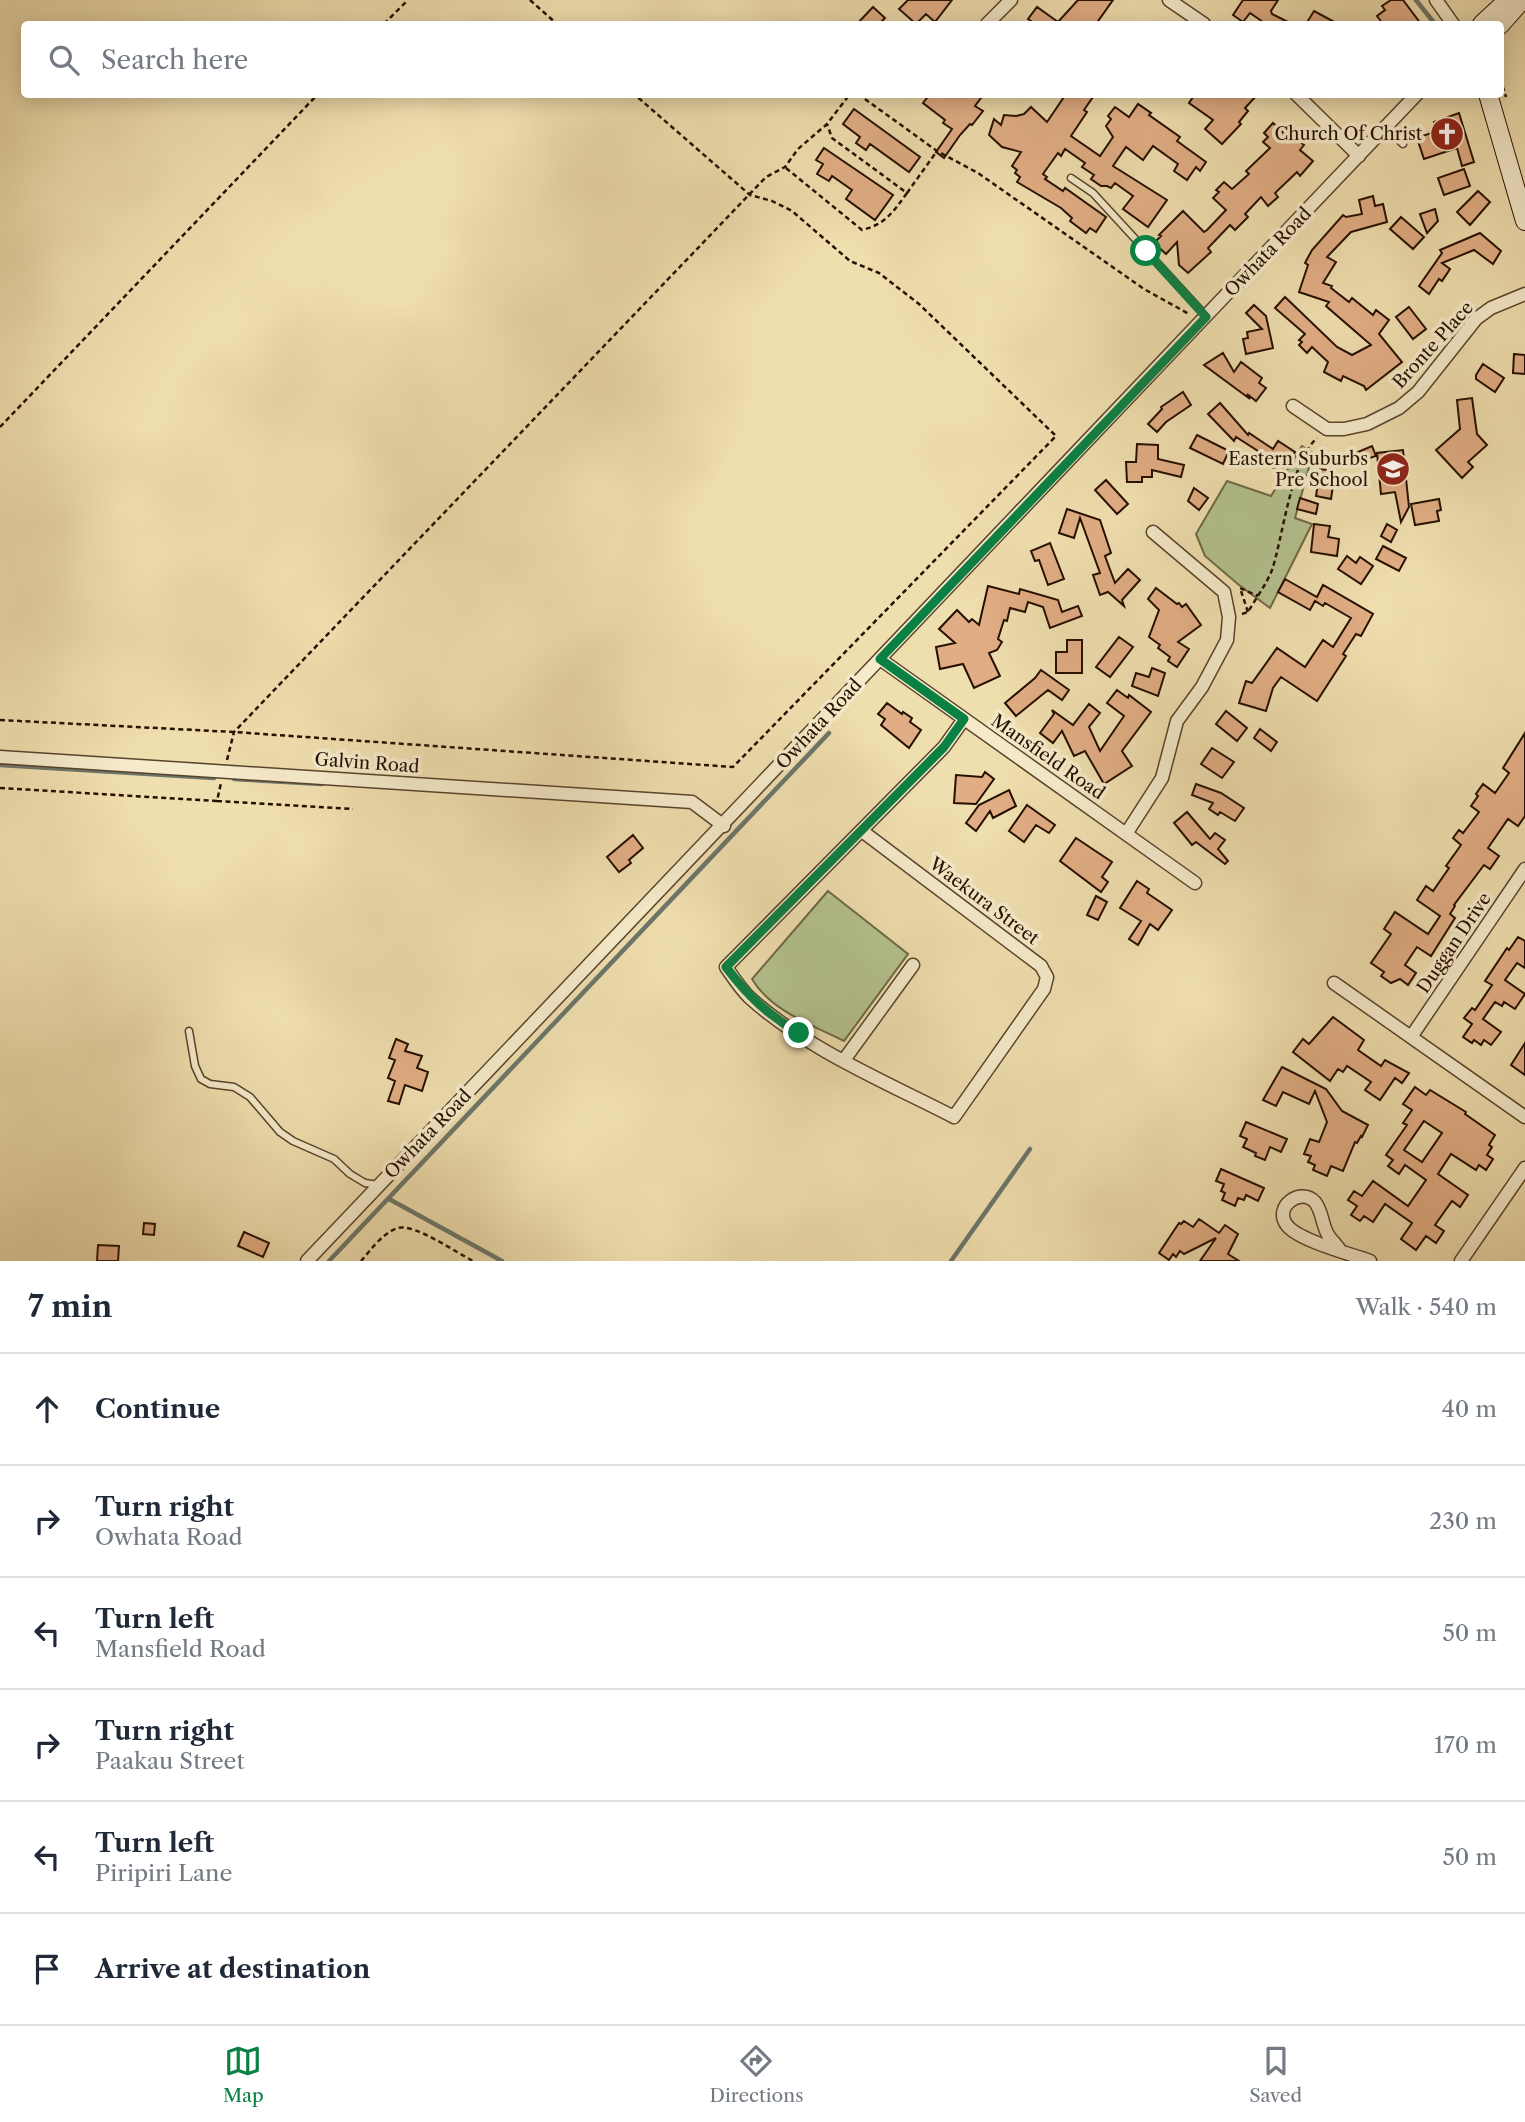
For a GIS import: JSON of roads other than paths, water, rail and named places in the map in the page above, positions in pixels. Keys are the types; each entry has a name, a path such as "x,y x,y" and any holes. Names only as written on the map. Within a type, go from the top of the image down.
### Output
{"street":[{"path":"990,21 1010,0"},
{"path":"1169,0 1200,21"},
{"path":"1436,0 1451,21"},
{"path":"1485,21 1508,0"},
{"path":"1496,21 1520,0"},
{"path":"1503,21 1520,0"},
{"path":"1300,98 1359,156"},
{"name":"Owhata Road","path":"307,1261 724,826 1413,98"},
{"path":"1478,98 1525,220"},
{"path":"1489,98 1510,176"},
{"name":"Bronte Place","path":"1293,406 1327,429 1344,429 1367,424 1399,408 1418,392 1476,319 1491,308 1525,294"},
{"path":"1126,834 1162,778 1177,721 1202,687 1227,640 1229,617 1224,592 1153,532"},
{"name":"Mansfield Road","path":"880,659 1195,883"},
{"path":"913,965 844,1060 777,1020 747,995 726,967 944,747 964,719"},
{"name":"Galvin Road","path":"0,757 692,802 724,826"},
{"name":"Waekura Street","path":"844,1060 954,1117 1044,989 1047,977 1041,966 862,831"},
{"name":"Duggan Drive","path":"1411,1037 1525,869"},
{"path":"1334,983 1525,1117"},
{"path":"1461,1261 1525,1168"},
{"path":"1340,1250 1327,1233 1314,1202 1308,1197 1299,1197 1286,1203 1283,1208 1284,1218 1293,1231 1321,1245 1370,1261"}],"lane":[{"path":"1386,128 1402,144"},
{"path":"1071,178 1093,193 1206,317"},
{"path":"189,1031 195,1066 201,1079 210,1084 234,1087 250,1097 280,1132 334,1159 365,1184 380,1185"}],"waterway":[{"path":"1416,0 1433,21"},
{"path":"329,1261 829,733"},
{"path":"0,765 214,778"},
{"path":"234,779 322,784"},
{"path":"951,1261 1030,1149"},
{"path":"389,1199 502,1261"}],"place":[{"name":"Church Of Christ","path":"1447,134"},
{"name":"Eastern Suburbs Pre School","path":"1393,469"}]}
